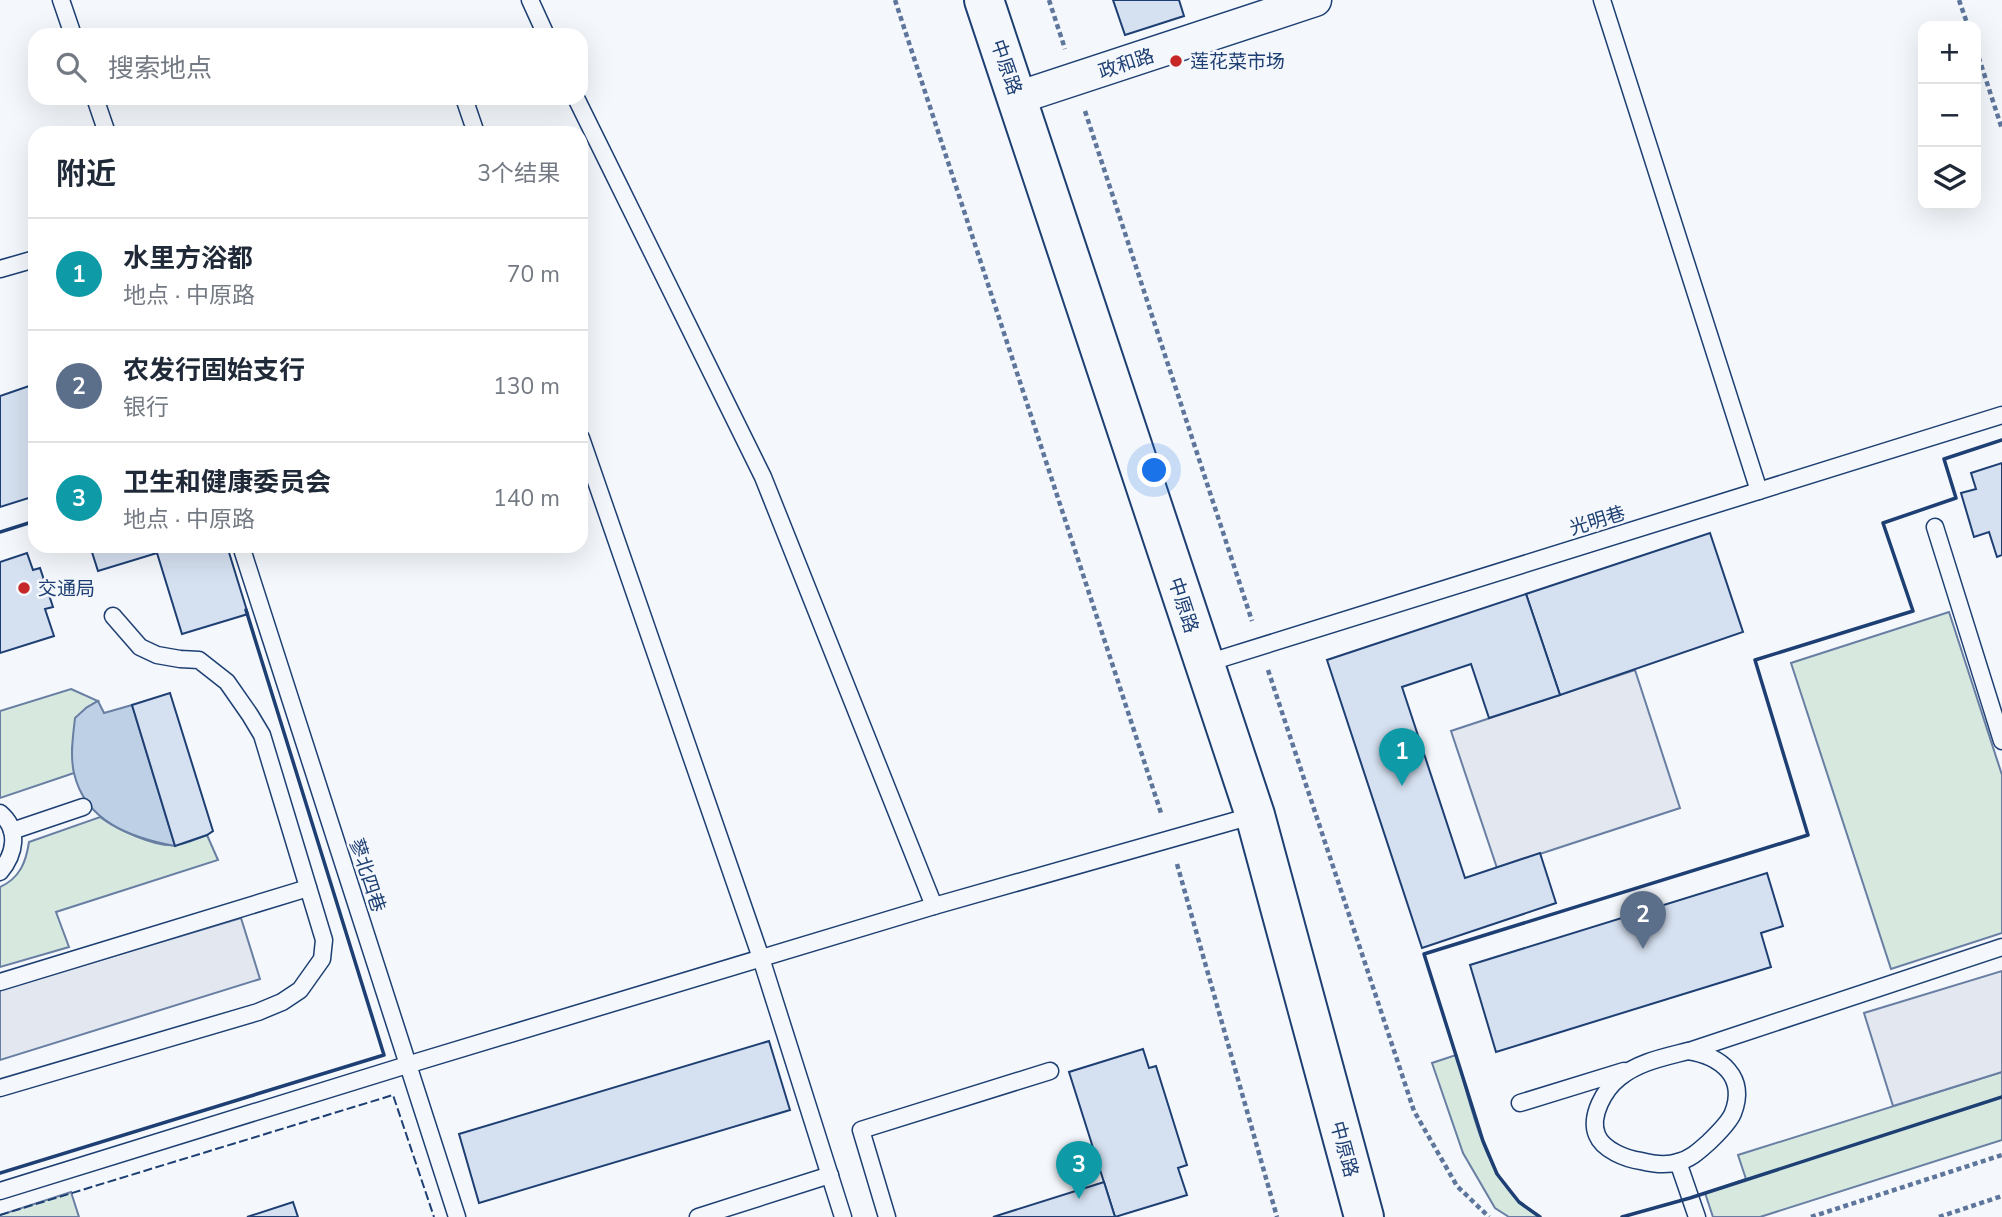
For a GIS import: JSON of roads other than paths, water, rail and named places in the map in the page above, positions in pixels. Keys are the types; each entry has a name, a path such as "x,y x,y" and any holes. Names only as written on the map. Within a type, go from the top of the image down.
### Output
{"main road":[{"name":"中原路","path":"984,0 1255,815 1364,1217"}],"street":[{"name":"政和路","path":"1017,98 1315,0"}],"lane":[{"path":"61,0 71,28"},
{"path":"530,0 543,28"},
{"path":"1602,0 1759,491"},
{"path":"97,105 105,126"},
{"path":"466,105 474,126"},
{"path":"579,105 763,477 934,906"},
{"path":"0,269 28,261"},
{"name":"光明巷","path":"1203,664 2002,415"},
{"path":"588,458 761,958 843,1217"},
{"path":"1935,527 2002,741"},
{"name":"蓼北四巷","path":"243,553 457,1217"},
{"path":"0,1088 258,1012 282,1002 300,990 323,959 324,940 262,735 250,715 227,682 199,660 157,655 140,648 113,616"},
{"path":"12,831 83,807"},
{"path":"0,813 12,831 14,846 9,861 0,872"},
{"path":"0,1191 934,906 1255,815"},
{"path":"0,982 308,888"},
{"path":"1520,1103 1688,1051 2002,947"},
{"path":"1636,1067 1619,1077 1605,1091 1598,1106 1595,1126 1597,1136 1621,1156 1656,1164 1678,1163 1696,1154 1718,1133 1733,1114 1737,1091 1734,1078 1723,1064 1702,1053 1688,1051"},
{"path":"887,1217 861,1130 1050,1071"},
{"path":"1678,1163 1697,1217"},
{"path":"698,1217 830,1175"}],"water":[{"path":"98,701 104,713 132,705 175,846 143,838 113,825 99,816 80,790 72,760 75,718"}],"place":[{"name":"莲花菜市场","path":"1176,61"},
{"name":"交通局","path":"24,588"},
{"name":"水里方浴都","path":"1402,786"},
{"name":"农发行固始支行","path":"1643,949"},
{"name":"卫生和健康委员会","path":"1079,1199"}]}
